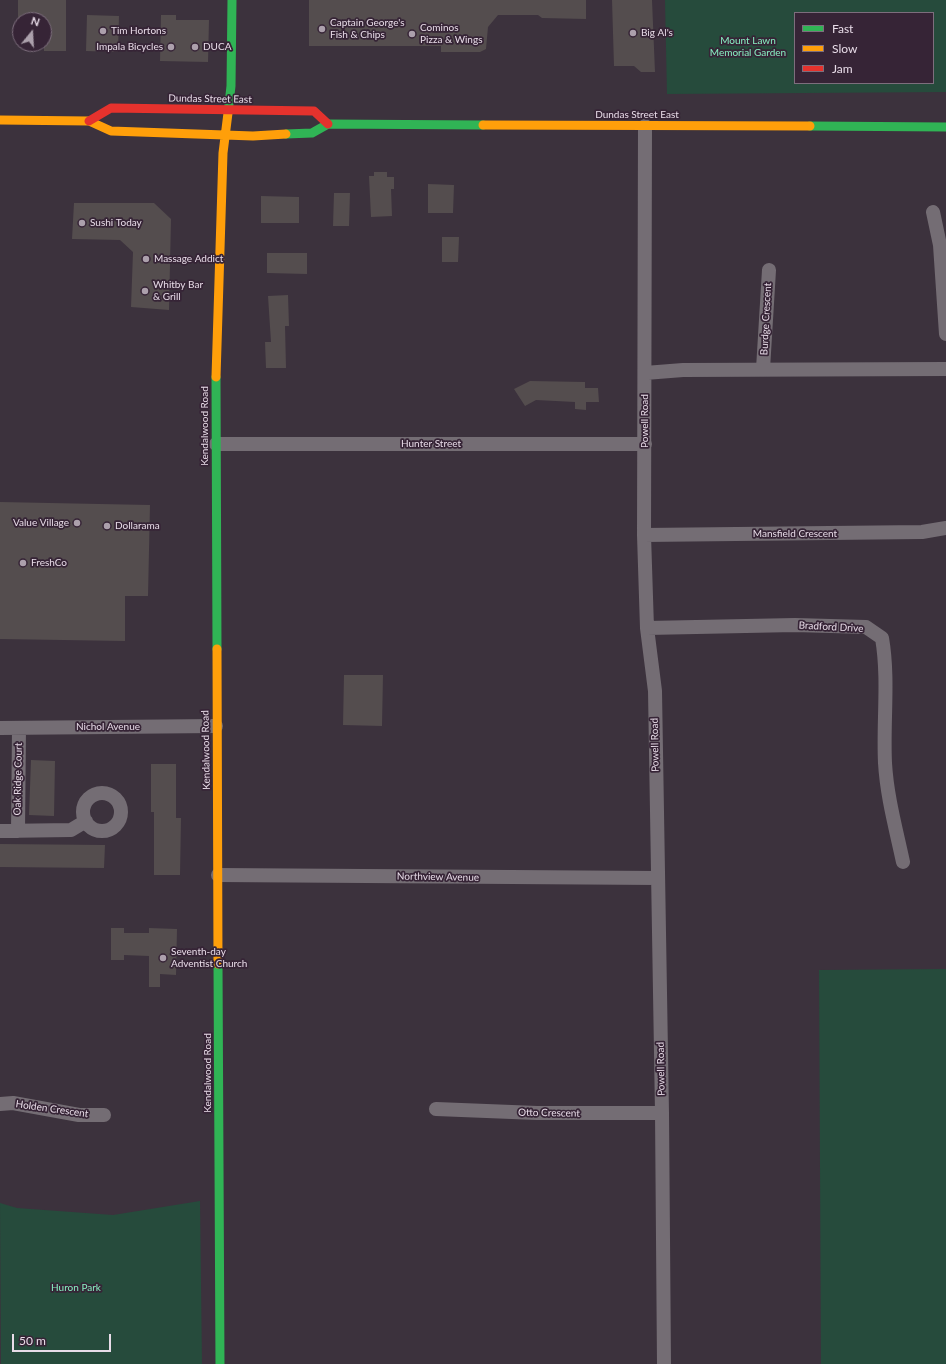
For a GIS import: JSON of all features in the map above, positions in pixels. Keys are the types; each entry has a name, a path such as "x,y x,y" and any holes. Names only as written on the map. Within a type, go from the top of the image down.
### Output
{"street":[{"name":"Kendalwood Road","path":"220,1364 216,726 217,317 225,135 231,86 232,0"},
{"name":"Dundas Street East","path":"89,121 111,108 314,111 328,124"},
{"name":"Dundas Street East","path":"0,120 89,121 111,131 225,135 312,133 328,124 946,127"},
{"name":"Powell Road","path":"645,126 644,535 647,628 655,691 662,1113 664,1364"},
{"path":"933,212 940,245 946,334"},
{"name":"Burdge Crescent","path":"763,369 768,270"},
{"path":"645,373 683,370 946,368"},
{"name":"Hunter Street","path":"216,444 645,444"},
{"name":"Mansfield Crescent","path":"644,535 922,532 946,528"},
{"name":"Bradford Drive","path":"647,628 795,625 866,627 882,638 885,660 884,722 887,792 903,862"},
{"name":"Nichol Avenue","path":"0,728 216,726"},
{"name":"Oak Ridge Court","path":"18,831 19,728"},
{"path":"0,831 71,830 86,821"},
{"name":"Northview Avenue","path":"218,875 657,878"},
{"name":"Holden Crescent","path":"0,1104 13,1103 80,1115 104,1115"},
{"name":"Otto Crescent","path":"436,1109 538,1113 662,1113"}],"green space":[{"name":"Mount Lawn Memorial Garden","path":"665,0 946,0 946,92 667,94"},
{"path":"946,969 946,1364 821,1364 819,970"},
{"name":"Huron Park","path":"200,1201 202,1364 1,1364 0,1203 17,1208 113,1215"}],"building":[{"path":"18,0 66,0 66,51 52,51 52,12 18,12"},
{"path":"309,0 586,0 586,19 542,18 538,15 498,15 488,27 486,49 480,52 441,52 441,46 309,46"},
{"name":"Big Al's","path":"612,0 652,0 655,72 641,72 634,66 614,66"},
{"name":"Tim Hortons","path":"87,15 119,16 118,52 86,51"},
{"path":"161,15 176,15 176,20 209,20 208,62 160,61"},
{"path":"374,172 387,172 387,177 394,177 394,189 391,189 392,216 371,217 369,176 374,176"},
{"path":"428,184 454,185 453,213 428,213"},
{"path":"334,193 350,193 349,226 333,226"},
{"path":"261,196 299,197 299,223 261,223"},
{"path":"74,203 154,203 171,219 169,310 131,307 133,252 120,240 72,239"},
{"path":"442,237 459,237 458,262 442,262"},
{"path":"267,253 307,253 307,274 267,273"},
{"path":"288,295 289,326 285,326 286,368 266,368 265,342 271,342 268,296"},
{"path":"530,381 585,382 585,388 598,388 599,402 586,402 586,410 575,409 575,402 536,400 525,406 514,389"},
{"path":"0,502 150,505 148,596 125,596 125,641 0,639"},
{"path":"344,675 383,675 382,726 343,725"},
{"path":"31,760 55,761 54,816 29,815"},
{"path":"151,764 176,764 176,818 181,818 180,875 154,875 154,812 151,812"},
{"path":"0,844 105,845 104,868 0,867"},
{"name":"Seventh-day Adventist Church","path":"111,928 124,928 124,933 149,933 149,928 177,929 176,975 160,974 160,987 149,987 149,956 124,955 124,960 111,960"}],"traffic: fast":[{"path":"228,113 231,86 232,0"},
{"path":"286,134 312,133 328,124 483,125"},
{"path":"810,126 946,127"},
{"path":"216,377 217,649"},
{"path":"218,964 220,1364"}],"traffic: slow":[{"path":"216,377 223,153 228,113"},
{"path":"0,120 89,121 111,131 253,136 286,134"},
{"path":"483,125 810,126"},
{"path":"217,649 218,964"}],"traffic: jam":[{"path":"89,121 111,108 314,111 328,124"}],"place":[{"name":"Captain George's Fish & Chips","path":"322,29"},
{"name":"Tim Hortons","path":"103,31"},
{"name":"Big Al's","path":"633,33"},
{"name":"Cominos Pizza & Wings","path":"412,34"},
{"name":"Impala Bicycles","path":"171,47"},
{"name":"DUCA","path":"195,47"},
{"name":"Sushi Today","path":"82,223"},
{"name":"Massage Addict","path":"146,259"},
{"name":"Whitby Bar & Grill","path":"145,291"},
{"name":"Value Village","path":"77,523"},
{"name":"Dollarama","path":"107,526"},
{"name":"FreshCo","path":"23,563"},
{"name":"Seventh-day Adventist Church","path":"163,958"}]}
